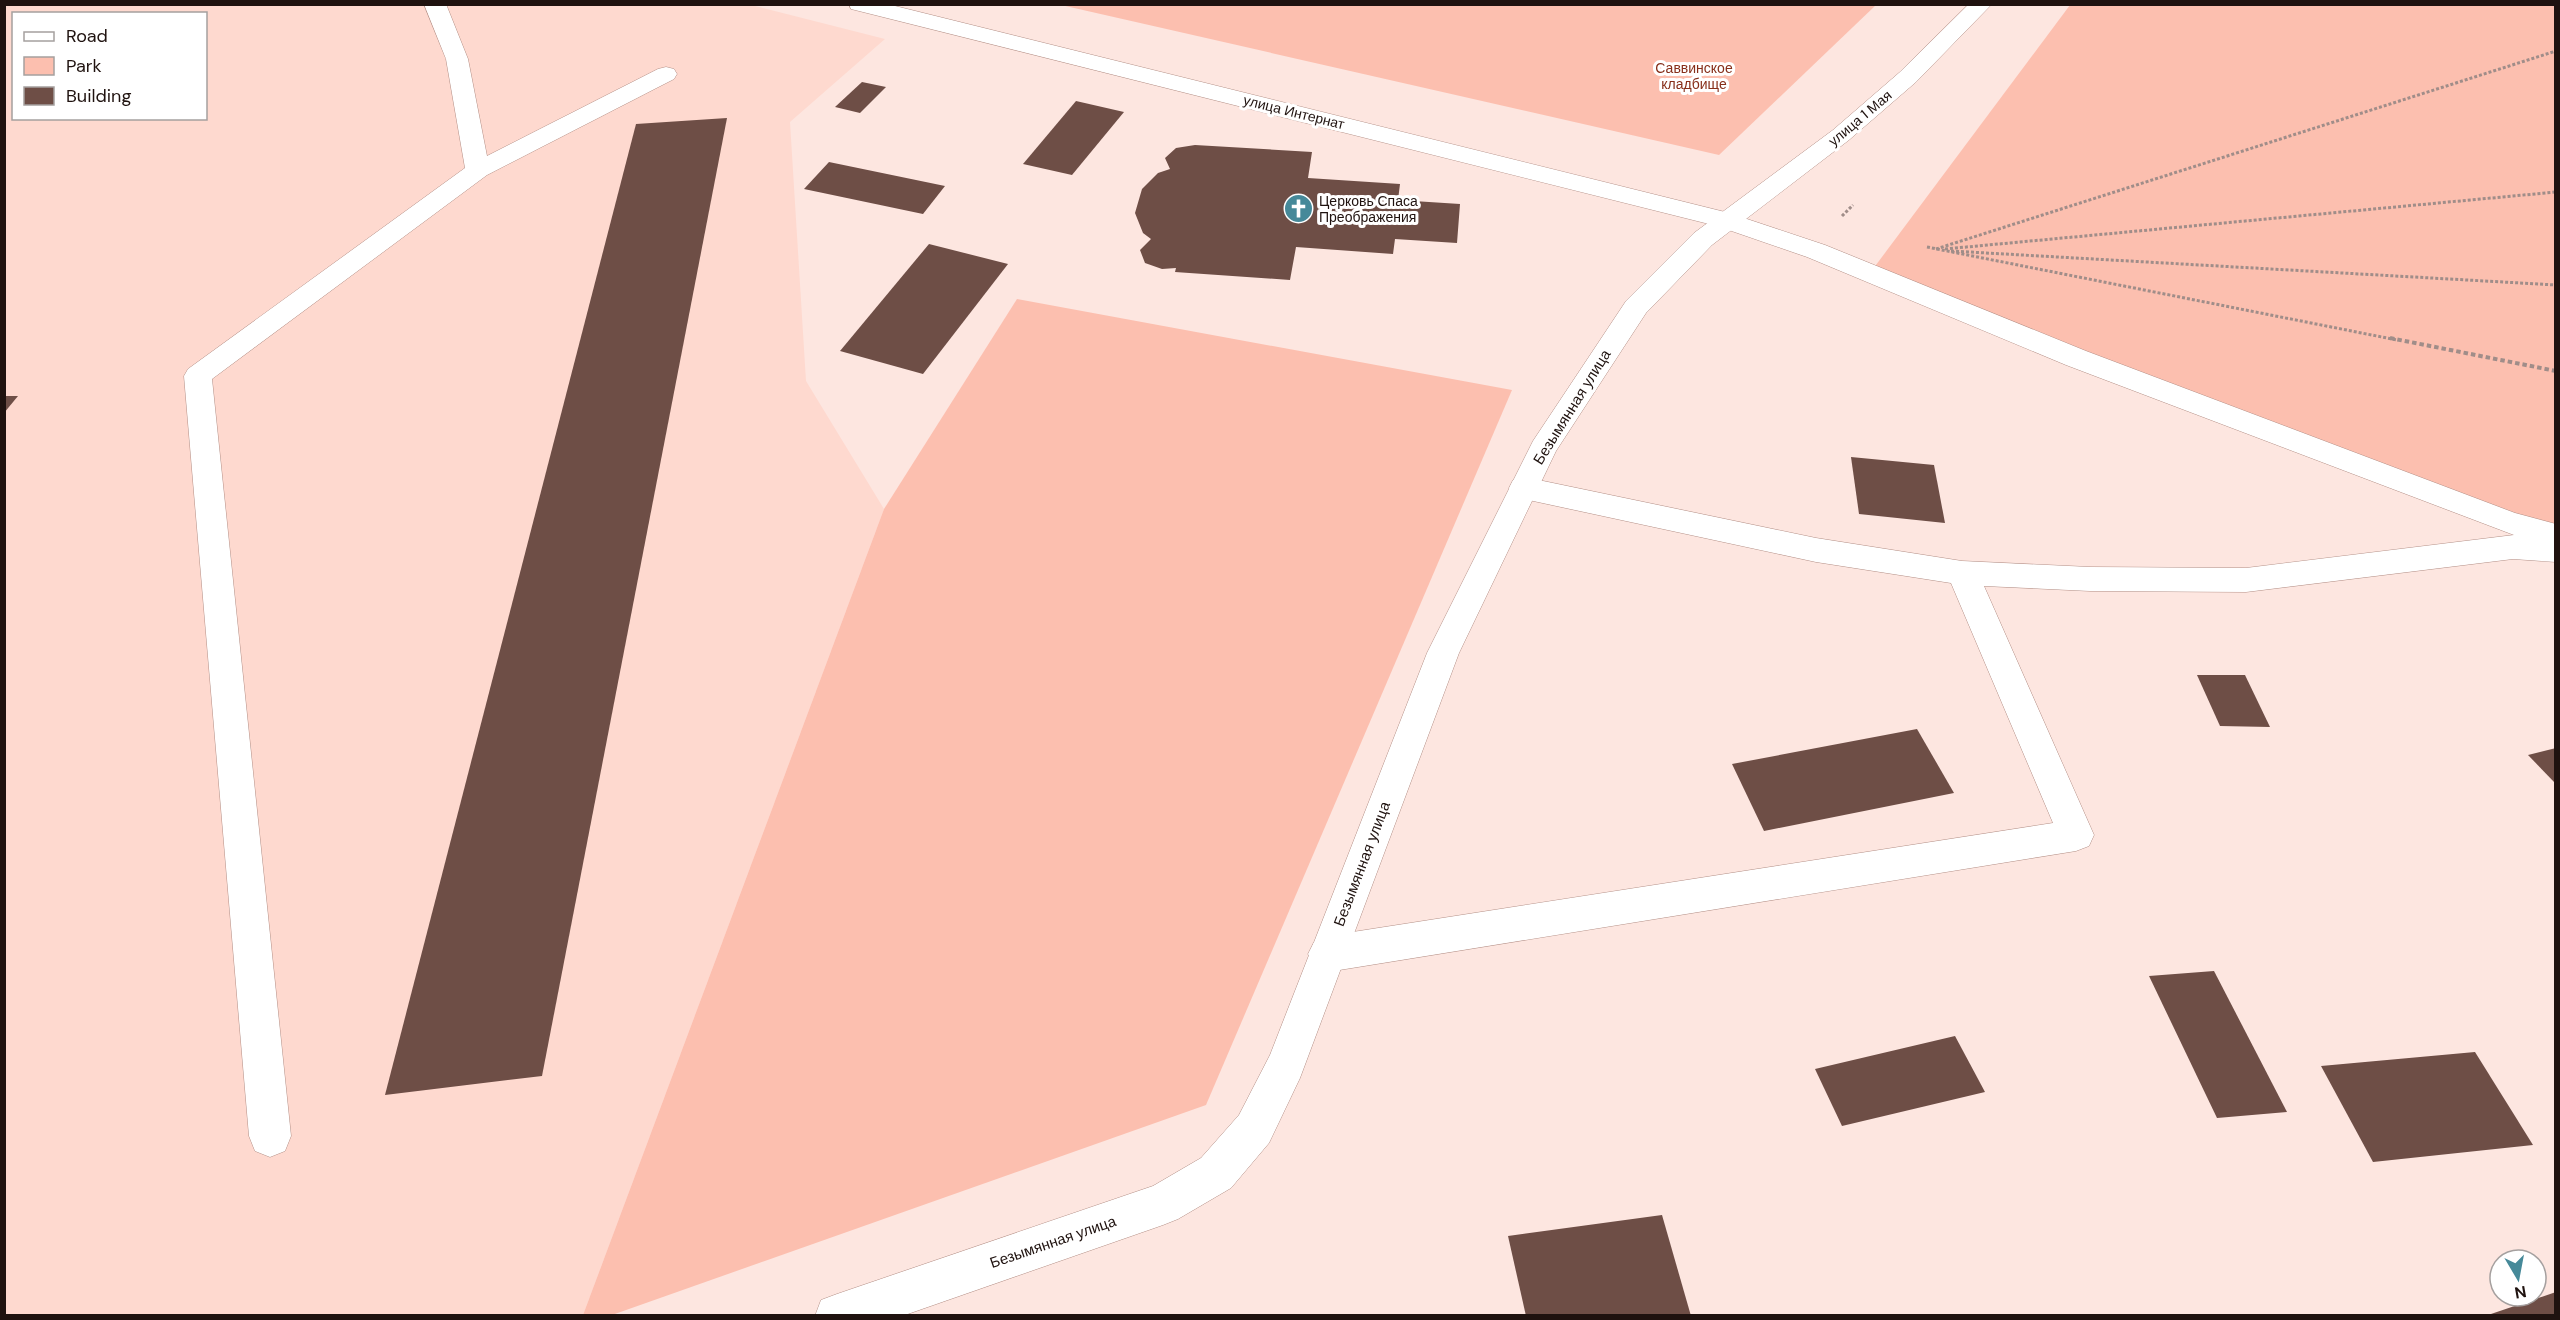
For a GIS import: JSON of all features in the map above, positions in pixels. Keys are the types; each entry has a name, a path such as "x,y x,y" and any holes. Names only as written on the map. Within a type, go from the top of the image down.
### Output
{"street":[{"path":"435,4 457,59 477,170"},
{"name":"улица Интернат","path":"859,4 892,8 1729,221 1816,251 2153,387 2507,522 2556,536"},
{"name":"улица 1 Мая","path":"1729,221 1841,135 1908,77 1982,4"},
{"path":"270,1136 198,376 477,170 666,74"},
{"name":"Безымянная улица","path":"837,1316 1163,1204 1216,1173 1254,1129 1286,1064 1443,653 1543,448 1636,307 1703,239 1729,221"},
{"path":"1524,488 1816,550 1962,573 2090,579 2246,580 2513,547 2556,550"},
{"path":"1328,954 2076,835 1962,573"}],"path":[{"path":"1935,250 2556,51"},
{"path":"1935,250 2556,192"},
{"path":"1935,250 2556,285"},
{"path":"1935,250 2556,371"}],"shaded area":[{"path":"747,4 885,39 790,122 806,381 884,509 583,1315 5,1316 5,5"}],"green space":[{"name":"Саввинское кладбище","path":"1876,4 1719,155 1061,5"},
{"path":"2070,5 2555,5 2555,536 1870,273"},
{"path":"1017,299 1512,390 1206,1105 612,1315 583,1315 884,509"}],"building":[{"path":"862,82 886,87 860,113 835,107"},
{"path":"1076,101 1124,112 1072,175 1023,164"},
{"path":"727,118 542,1076 385,1095 636,124"},
{"name":"Церковь Спаса Преображения","path":"1195,145 1312,152 1308,178 1400,184 1398,200 1460,204 1457,243 1395,239 1393,254 1296,247 1290,280 1175,272 1176,268 1162,269 1145,263 1140,250 1151,239 1143,233 1135,213 1142,189 1158,173 1170,169 1165,158 1176,148"},
{"path":"829,162 945,186 923,214 804,189"},
{"path":"929,244 1008,264 923,374 840,351"},
{"path":"4,396 18,396 4,413"},
{"path":"1851,457 1934,465 1945,523 1859,514"},
{"path":"2197,675 2245,675 2270,727 2220,726"},
{"path":"1917,729 1954,793 1764,831 1732,764"},
{"path":"2556,748 2556,784 2528,755"},
{"path":"2214,971 2287,1112 2217,1118 2149,976"},
{"path":"1955,1036 1985,1092 1842,1126 1815,1069"},
{"path":"2475,1052 2533,1145 2373,1162 2321,1066"},
{"path":"1662,1215 1691,1316 1526,1316 1508,1236"},
{"path":"2556,1292 2556,1316 2488,1316 2509,1308 2548,1308 2548,1295"}],"place":[{"name":"Церковь Спаса Преображения","path":"1298,209"}]}
